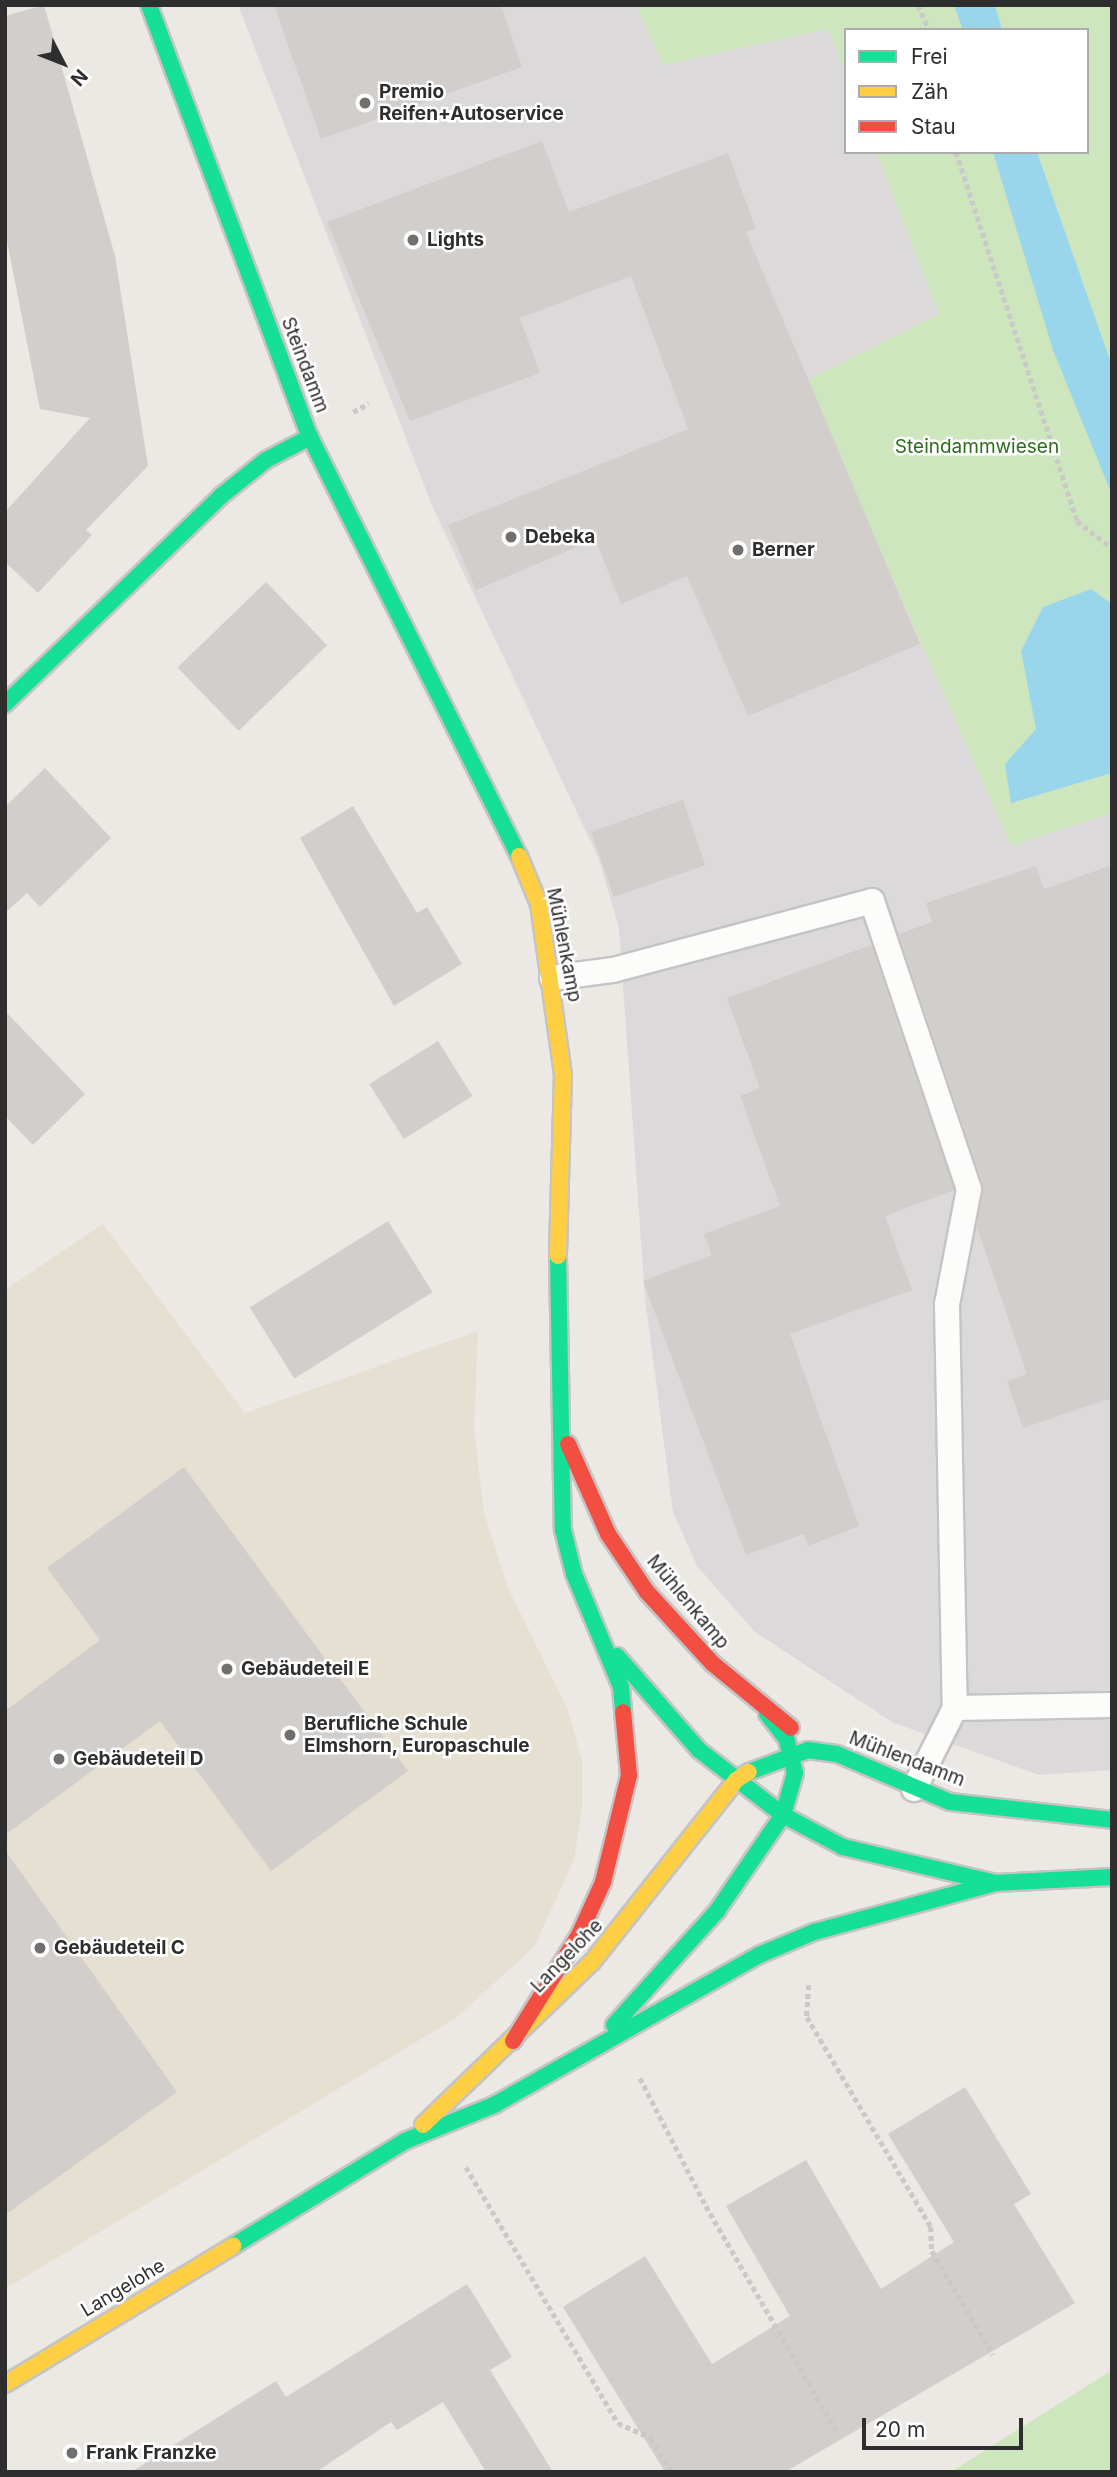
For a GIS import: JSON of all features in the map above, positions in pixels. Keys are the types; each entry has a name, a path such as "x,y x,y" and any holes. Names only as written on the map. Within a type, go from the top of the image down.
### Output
{"street":[{"name":"Steindamm","path":"5,704 221,496 266,460 310,437 149,5"},
{"name":"Mühlenkamp","path":"310,437 496,799 539,904 552,978 563,1074 557,1296 563,1530 574,1574 606,1641 629,1731 621,1815 579,1935 513,2041"},
{"name":"Mühlenkamp","path":"562,1429 608,1534 647,1592 767,1714 837,1754"},
{"name":"Mühlenkamp","path":"606,1641 699,1750 783,1815"},
{"path":"767,1714 792,1754"},
{"name":"Mühlendamm","path":"736,1780 792,1754 837,1754 914,1789 1008,1811 1112,1820"},
{"name":"Langelohe","path":"570,2063 618,2021 717,1911 783,1815 795,1773 792,1754"},
{"name":"Langelohe","path":"405,2141 513,2041 644,1904 736,1780"},
{"path":"783,1815 843,1847 995,1883 1112,1877"},
{"name":"Langelohe","path":"5,2384 405,2141 494,2105 800,1937 995,1883"}],"lane":[{"path":"552,978 613,970 872,901 969,1189 947,1304 955,1708 914,1789"},
{"path":"955,1708 1112,1705"}],"path":[{"path":"918,5 928,28"},
{"path":"957,154 1077,521 1112,548"},
{"path":"810,1979 807,2017 931,2227 932,2251 993,2354"},
{"path":"635,2068 706,2206 837,2432"},
{"path":"460,2158 618,2423 651,2438 672,2472"}],"shaded area":[{"path":"238,5 636,5 663,65 828,29 844,69 844,154 877,154 939,314 805,381 1011,846 1112,813 1112,1770 1039,1775 892,1722 755,1632 697,1566 673,1512 645,1298 619,928 599,859 433,508"},
{"name":"Berufliche Schule Elmshorn, Europaschule","path":"103,1224 245,1413 478,1331 474,1430 484,1512 508,1588 568,1710 582,1761 582,1808 574,1860 534,1947 456,2018 5,2289 5,1290"}],"green space":[{"name":"Steindammwiesen","path":"636,5 1112,5 1112,813 1011,846 805,381 939,314 877,154 1089,154 1089,28 844,28 844,69 828,29 663,65"},
{"path":"1112,2370 1112,2472 951,2472"}],"water":[{"path":"954,5 995,5 1001,28 962,28"},
{"path":"994,154 1038,154 1112,366 1112,495 1053,350"},
{"path":"1091,589 1112,604 1112,773 1011,803 1005,764 1036,729 1021,651 1043,607"}],"building":[{"path":"44,5 115,256 148,466 86,530 92,535 38,593 5,562 5,512 90,418 40,409 5,231 5,16"},
{"name":"Premio Reifen+Autoservice","path":"274,5 501,5 522,67 321,139"},
{"path":"542,141 569,212 728,153 756,229 746,232 920,644 748,716 687,576 621,604 595,539 476,590 448,525 688,429 631,276 520,318 540,373 410,421 327,222"},
{"path":"266,582 327,645 239,731 178,667"},
{"path":"45,768 111,838 40,907 27,893 5,913 5,807"},
{"path":"683,800 705,865 614,897 591,832"},
{"path":"353,806 417,913 427,907 462,964 394,1006 300,838"},
{"path":"1112,865 1112,1398 1023,1428 1007,1381 1027,1374 977,1227 983,1184 899,934 932,922 926,903 1036,866 1044,889"},
{"path":"871,945 954,1190 885,1216 912,1290 790,1334 859,1526 808,1546 804,1534 746,1555 643,1281 712,1255 704,1234 780,1206 740,1096 760,1088 727,998"},
{"path":"5,1011 85,1094 33,1145 5,1116"},
{"path":"438,1041 472,1096 404,1139 369,1084"},
{"path":"388,1221 433,1292 294,1379 250,1307"},
{"name":"Gebäudeteil E","path":"184,1467 408,1771 271,1871 160,1721 5,1835 5,1711 100,1640 47,1568"},
{"name":"Gebäudeteil C","path":"5,1850 177,2092 5,2215"},
{"path":"965,2087 1031,2194 1014,2204 1075,2303 785,2472 665,2472 563,2307 645,2256 712,2364 790,2316 726,2206 806,2160 881,2289 954,2242 888,2134"},
{"path":"467,2284 512,2357 490,2370 553,2472 486,2472 443,2402 397,2430 391,2422 316,2472 131,2472 276,2381 286,2397"}],"traffic: fast":[{"path":"149,5 310,437 519,856"},
{"path":"5,704 221,496 266,460 310,437"},
{"path":"558,1256 563,1530 574,1574 621,1687 623,1712"},
{"path":"617,1656 699,1750 783,1815 843,1847 995,1883 1112,1877"},
{"path":"614,2025 717,1911 783,1815 795,1773 786,1738 767,1714"},
{"path":"749,1772 808,1750 837,1754 950,1802 1112,1820"},
{"path":"233,2246 405,2141 494,2105 759,1955 814,1932 995,1883"}],"traffic: slow":[{"path":"519,856 539,904 563,1074 558,1256"},
{"path":"423,2125 592,1962 736,1780 749,1772"},
{"path":"5,2384 233,2246"}],"traffic: jam":[{"path":"568,1444 608,1534 647,1592 712,1663 791,1728"},
{"path":"513,2041 579,1935 603,1882 629,1775 623,1712"}],"place":[{"name":"Premio Reifen+Autoservice","path":"365,103"},
{"name":"Lights","path":"413,240"},
{"name":"Debeka","path":"511,537"},
{"name":"Berner","path":"738,550"},
{"name":"Gebäudeteil E","path":"227,1669"},
{"name":"Berufliche Schule Elmshorn, Europaschule","path":"290,1735"},
{"name":"Gebäudeteil D","path":"59,1759"},
{"name":"Gebäudeteil C","path":"40,1948"},
{"name":"Frank Franzke","path":"72,2453"}]}
